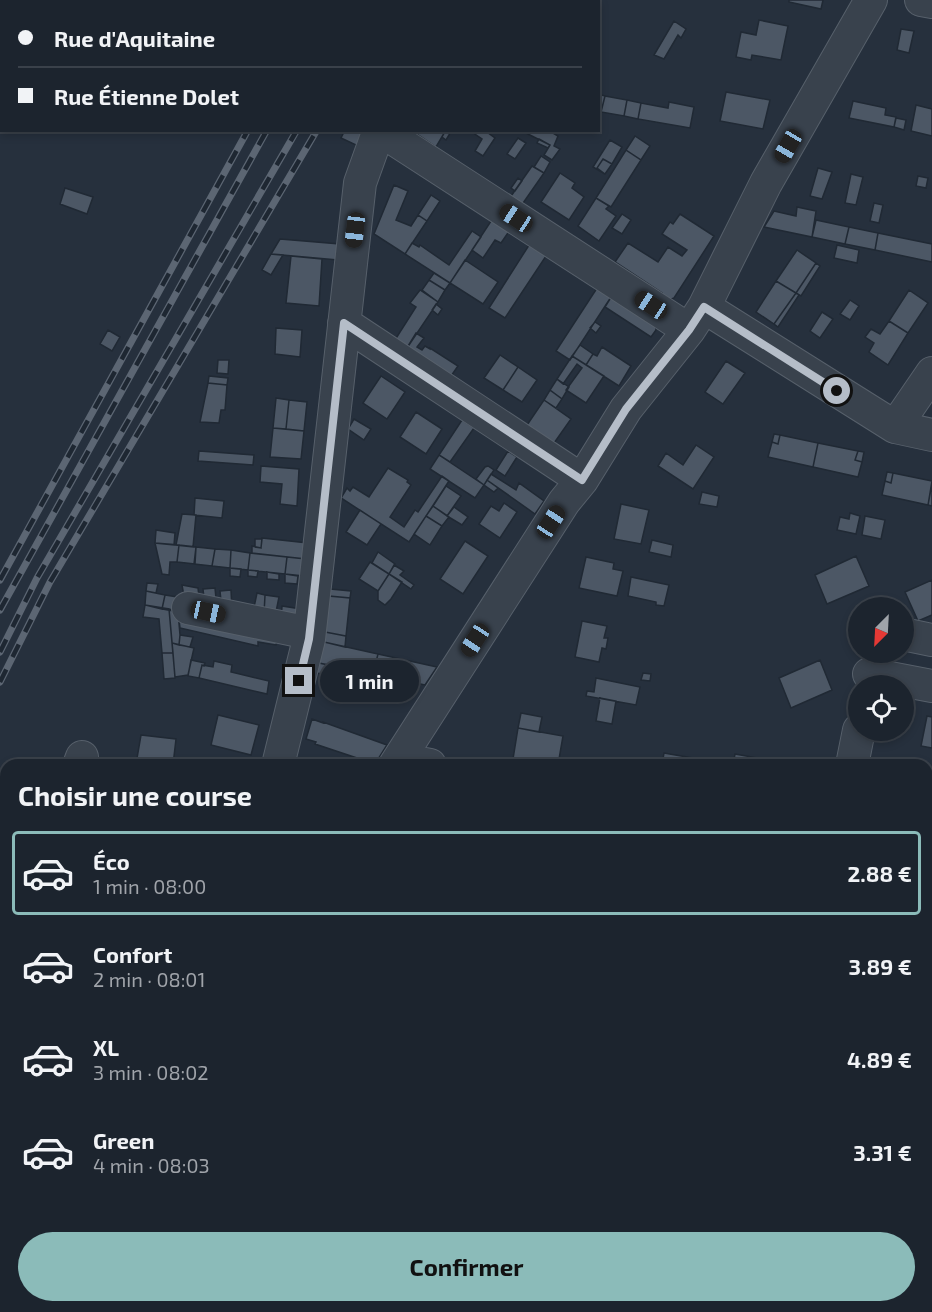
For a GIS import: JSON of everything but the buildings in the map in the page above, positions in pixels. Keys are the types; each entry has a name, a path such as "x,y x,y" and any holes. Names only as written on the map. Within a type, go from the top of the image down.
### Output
{"street":[{"path":"399,759 626,409 697,318 766,183 871,0"},
{"path":"921,0 932,2"},
{"path":"280,759 309,633 360,183 379,132"},
{"path":"383,132 697,318 895,427 932,435"},
{"path":"344,323 582,480"},
{"path":"895,427 932,373"},
{"path":"188,608 309,633"},
{"path":"914,636 932,640"},
{"path":"870,671 932,686"},
{"path":"853,759 857,741"}],"railway":[{"path":"0,580 247,132"},
{"path":"0,610 266,132"},
{"path":"0,652 37,578 296,132"},
{"path":"0,682 50,582 316,132"}],"route":[{"path":"299,681 309,639 344,323 582,480 626,409 689,330 704,307 837,391"}]}
